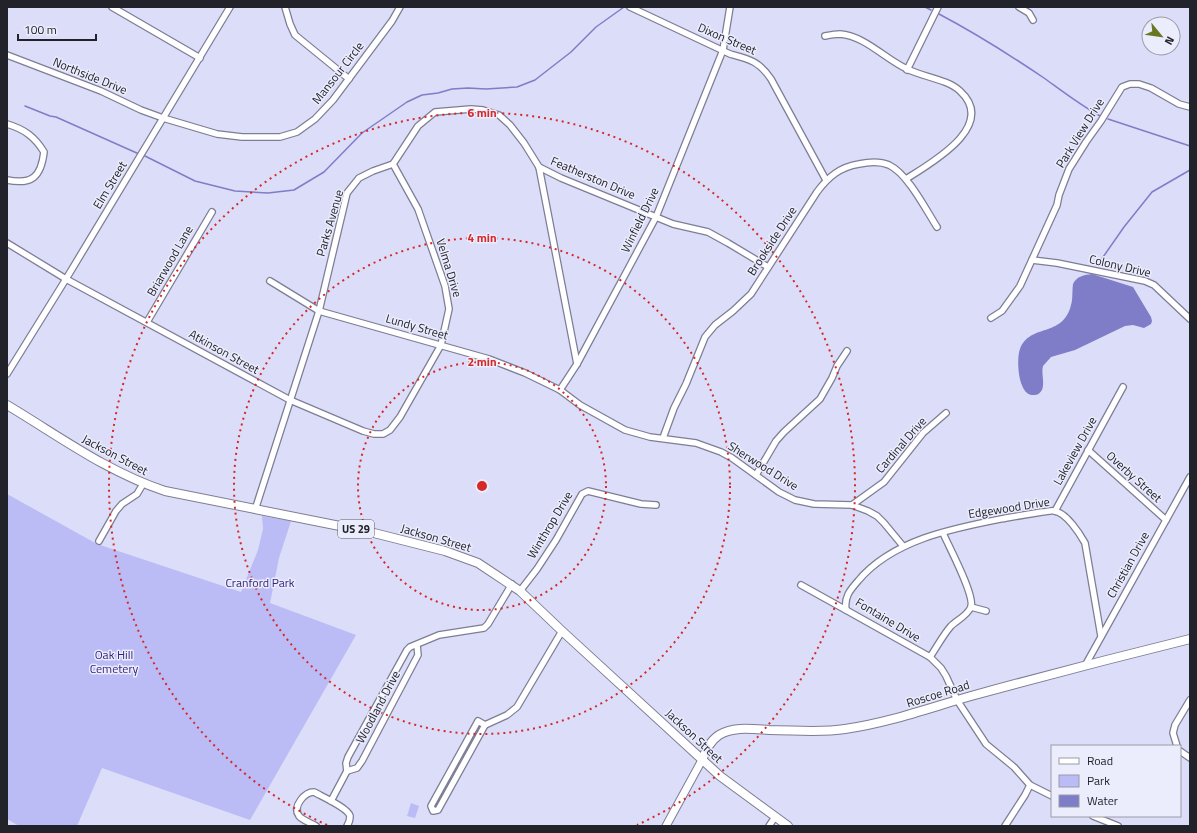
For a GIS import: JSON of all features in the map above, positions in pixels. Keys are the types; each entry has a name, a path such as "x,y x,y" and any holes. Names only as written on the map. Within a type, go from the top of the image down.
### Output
{"main road":[{"name":"Jackson Street","path":"7,405 107,466 143,484 165,491 370,532 445,551 478,563 520,590 562,631 702,760 731,785 788,826"},
{"name":"Roscoe Road","path":"702,760 712,741 724,733 734,730 844,729 902,717 1086,664 1190,639"}],"street":[{"path":"112,7 200,58"},
{"name":"Elm Street","path":"7,374 230,7"},
{"path":"285,7 295,35 349,79"},
{"name":"Mansour Circle","path":"163,118 218,134 242,137 280,137 297,132 315,119 332,100 392,21 400,7"},
{"name":"Dixon Street","path":"630,7 723,50 755,62 765,69 826,180"},
{"name":"Winfield Drive","path":"560,390 577,364 656,217 723,50 730,7"},
{"path":"907,70 938,7"},
{"path":"1019,7 1029,13 1033,20"},
{"path":"825,36 841,34 863,41 894,63 907,70 951,85 961,91 968,102 972,114 968,129 959,141 906,180"},
{"name":"Northside Drive","path":"7,55 101,91 141,110 163,118"},
{"name":"Park View Drive","path":"991,318 1002,312 1020,286 1057,205 1059,195 1069,169 1086,142 1102,121 1122,87 1130,84 1139,84 1151,88 1179,104 1190,107"},
{"path":"393,164 418,126 435,112 465,109 483,110 499,115 510,125 524,143 539,167 577,364"},
{"path":"7,124 18,127 32,136 44,152 42,164 38,174 23,182 7,180"},
{"name":"Brookside Drive","path":"663,438 674,408 689,379 705,337 715,325 751,294 826,180 839,170 849,166 875,162 890,165 906,180 937,227"},
{"name":"Parks Avenue","path":"255,510 320,311 347,193 359,178 393,164"},
{"name":"Velma Drive","path":"377,434 383,434 390,430 400,417 441,345 449,308 445,286 418,209 393,164"},
{"name":"Featherston Drive","path":"539,167 561,178 673,224 708,232 768,267"},
{"name":"Briarwood Lane","path":"147,322 212,212"},
{"name":"Atkinson Street","path":"7,243 66,279 290,400 363,431 377,434"},
{"name":"Colony Drive","path":"1032,260 1057,263 1145,281 1154,285 1190,319"},
{"name":"Lundy Street","path":"270,281 320,311 489,359 525,373 560,390"},
{"path":"756,475 776,441 820,399 837,366 847,351"},
{"name":"Lakeview Drive","path":"1055,511 1122,387"},
{"name":"Sherwood Drive","path":"560,390 580,405 625,430 650,437 696,443 721,452 779,492 795,500 814,504 852,505 877,516 889,528 903,546"},
{"name":"Cardinal Drive","path":"852,505 884,482 923,433 946,413"},
{"name":"Overby Street","path":"1088,450 1166,520"},
{"name":"Christian Drive","path":"1086,664 1190,477"},
{"path":"99,541 116,511 122,504 137,494 143,484"},
{"name":"Winthrop Drive","path":"520,590 549,552 582,494 588,491 641,504 656,505"},
{"name":"Edgewood Drive","path":"903,546 961,527 1023,515 1055,511 1064,516 1080,532 1086,543 1101,636"},
{"path":"930,657 951,627 964,616 971,607 971,595 943,533"},
{"name":"Fontaine Drive","path":"903,546 866,571 848,594 846,610 930,657 941,668 957,700 986,744 1014,767 1030,785"},
{"name":"Woodland Drive","path":"330,801 347,772 346,763 348,757 407,650 410,647 439,635 484,628 488,624 512,584"},
{"path":"801,584 846,610"},
{"path":"971,607 986,611"},
{"path":"485,725 478,721 430,806 433,811 438,810 485,725 507,715 518,707 562,631"},
{"name":"Woodland Drive","path":"347,772 357,768 362,761 418,655 417,645"},
{"path":"1177,745 1173,732 1175,725 1190,700"},
{"path":"1181,751 1190,758"},
{"path":"666,826 702,760"},
{"path":"1005,826 1030,785 1051,796"},
{"path":"316,826 299,815 298,808 302,798 306,794 312,792 346,810 350,819 347,826"},
{"path":"769,826 775,817"},
{"path":"1096,817 1118,826"}],"green space":[{"name":"Oak Hill Cemetery","path":"7,494 97,544 241,592 258,550 263,529 262,516 291,521 279,558 270,603 356,635 250,820 102,768 77,826 19,826 7,819"},
{"path":"411,803 419,806 415,818 407,816"}],"water":[{"path":"1092,274 1133,287 1151,317 1151,324 1144,328 1133,325 1125,326 1075,350 1051,357 1043,366 1042,390 1037,395 1029,394 1024,390 1021,384 1018,368 1020,349 1025,341 1031,336 1054,327 1061,322 1067,315 1071,305 1073,284 1081,276"}],"waterway":[{"path":"143,155 195,181 235,191 268,193 294,190 324,172 362,133 407,102 422,95 452,89 517,87 535,80 571,52 596,27 624,7"},
{"path":"925,7 931,10"},
{"path":"939,14 1005,53 1044,78 1078,103 1100,116"},
{"path":"25,106 56,117 139,154"},
{"path":"1108,119 1190,146"},
{"path":"1101,260 1124,227 1152,192 1190,170"}],"park label":[{"name":"Cranford Park","path":"260,583"}]}
